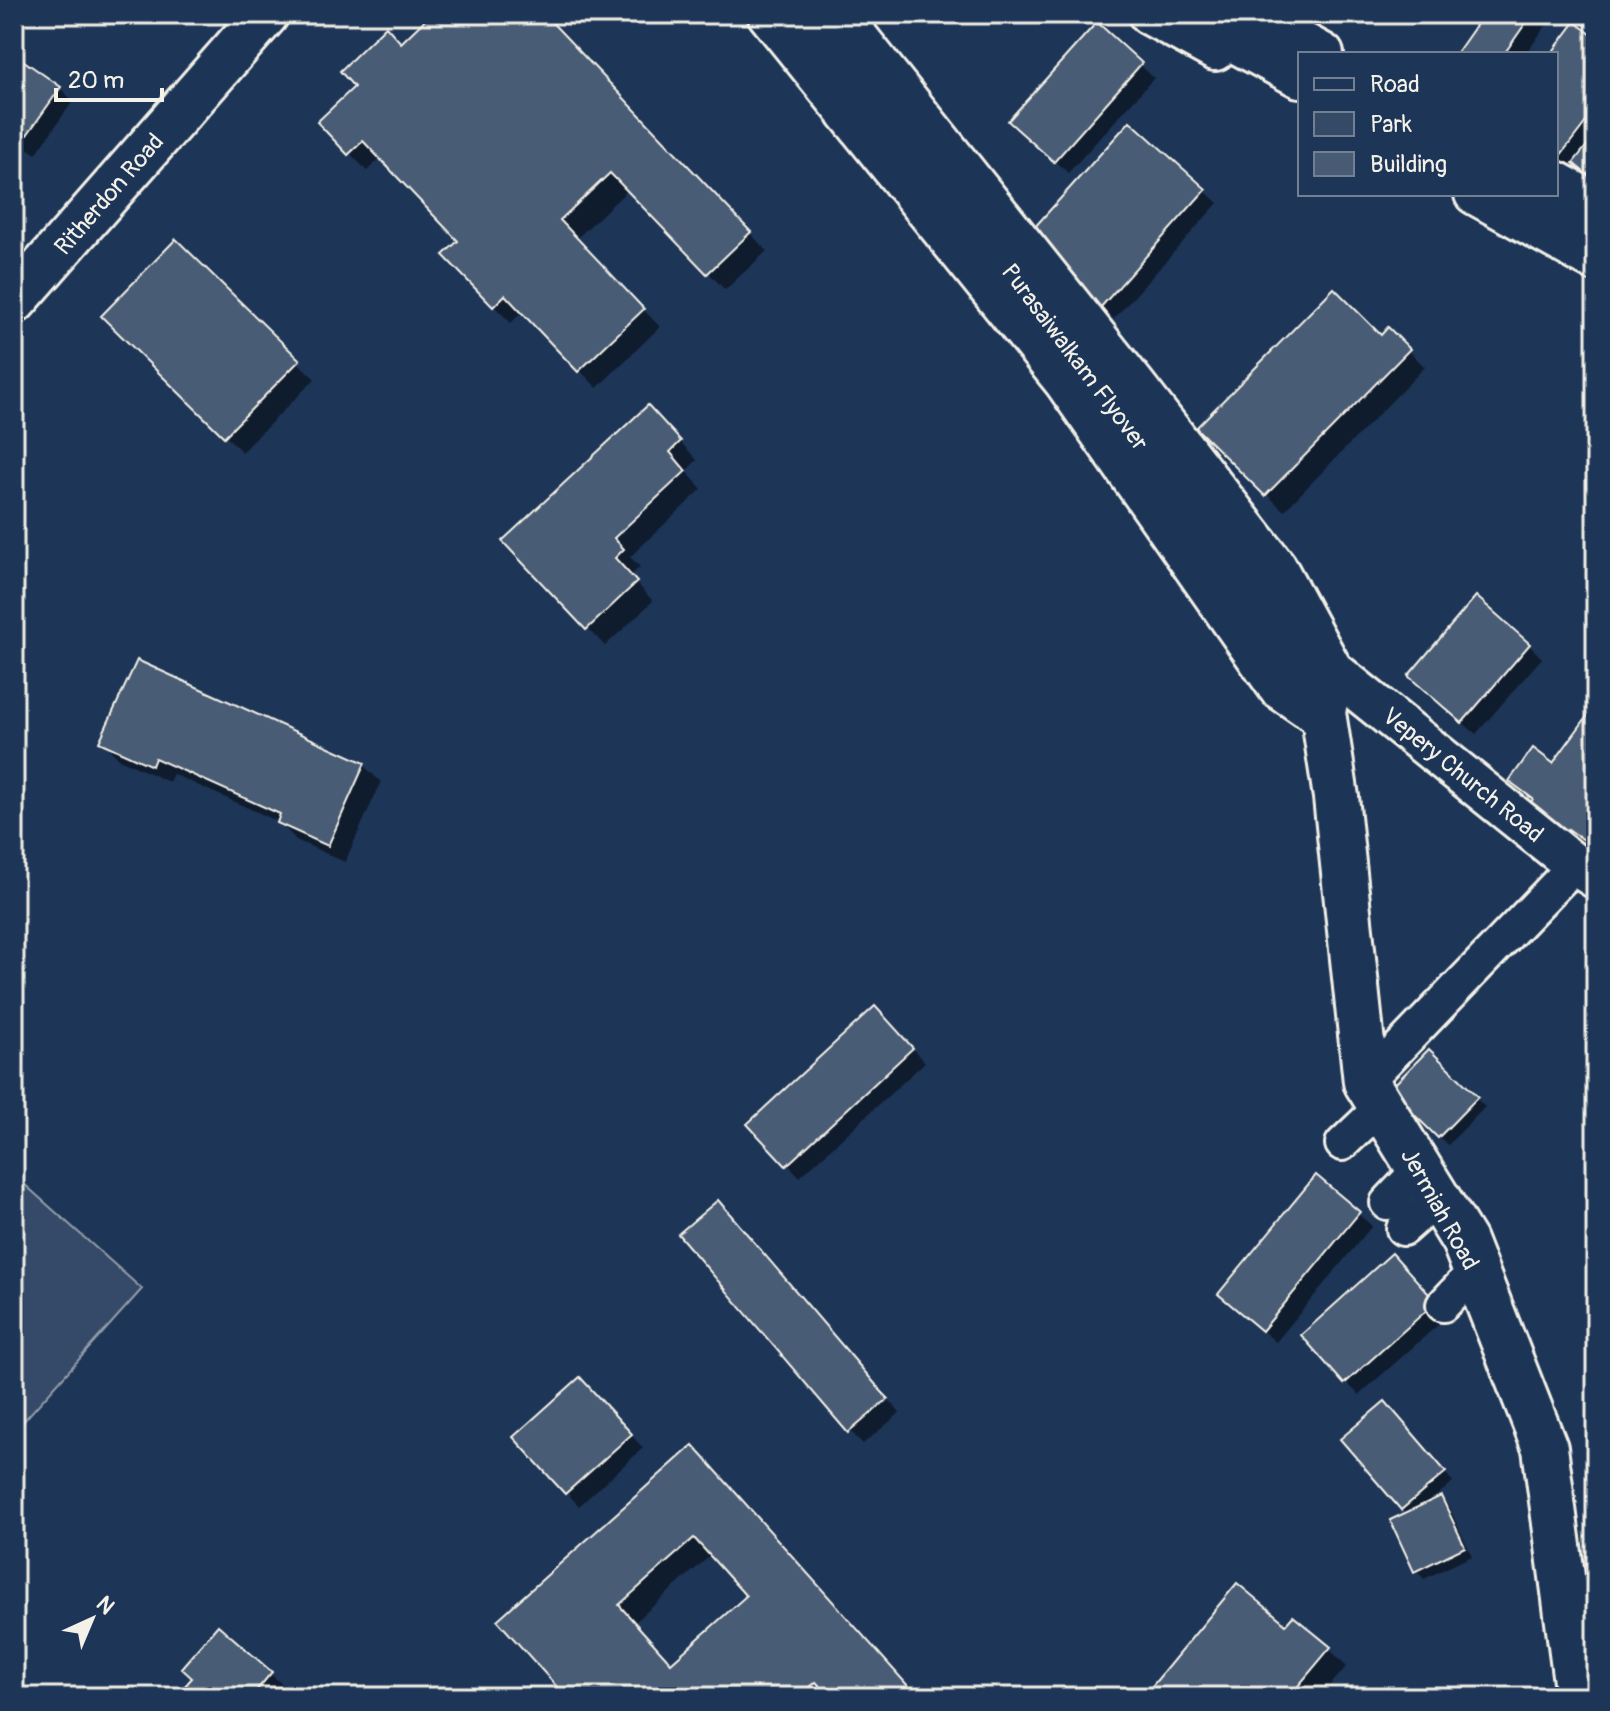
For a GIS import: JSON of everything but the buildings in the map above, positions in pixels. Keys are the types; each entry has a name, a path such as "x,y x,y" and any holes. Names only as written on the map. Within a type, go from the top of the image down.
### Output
{"main road":[{"name":"Ritherdon Road","path":"14,301 266,14"},
{"name":"Purasaiwalkam Flyover","path":"799,14 1044,312 1286,641 1324,719"},
{"path":"1187,14 1298,74"},
{"path":"1521,196 1596,237"},
{"name":"Jermiah Road","path":"1324,719 1374,1094 1464,1241 1545,1448 1578,1697"}],"street":[{"path":"768,14 1065,382 1279,688 1324,719 1332,670 1276,567 839,14"},
{"path":"1149,14 1298,96"},
{"path":"1250,14 1319,52"},
{"path":"1558,183 1596,204"},
{"path":"1479,196 1596,261"},
{"name":"Vepery Church Road","path":"1332,670 1585,871"},
{"path":"1342,1144 1374,1094 1585,871"},
{"path":"1395,1216 1429,1183"},
{"path":"1443,1305 1476,1270"}],"green space":[{"path":"14,1175 142,1289 14,1432"}]}
